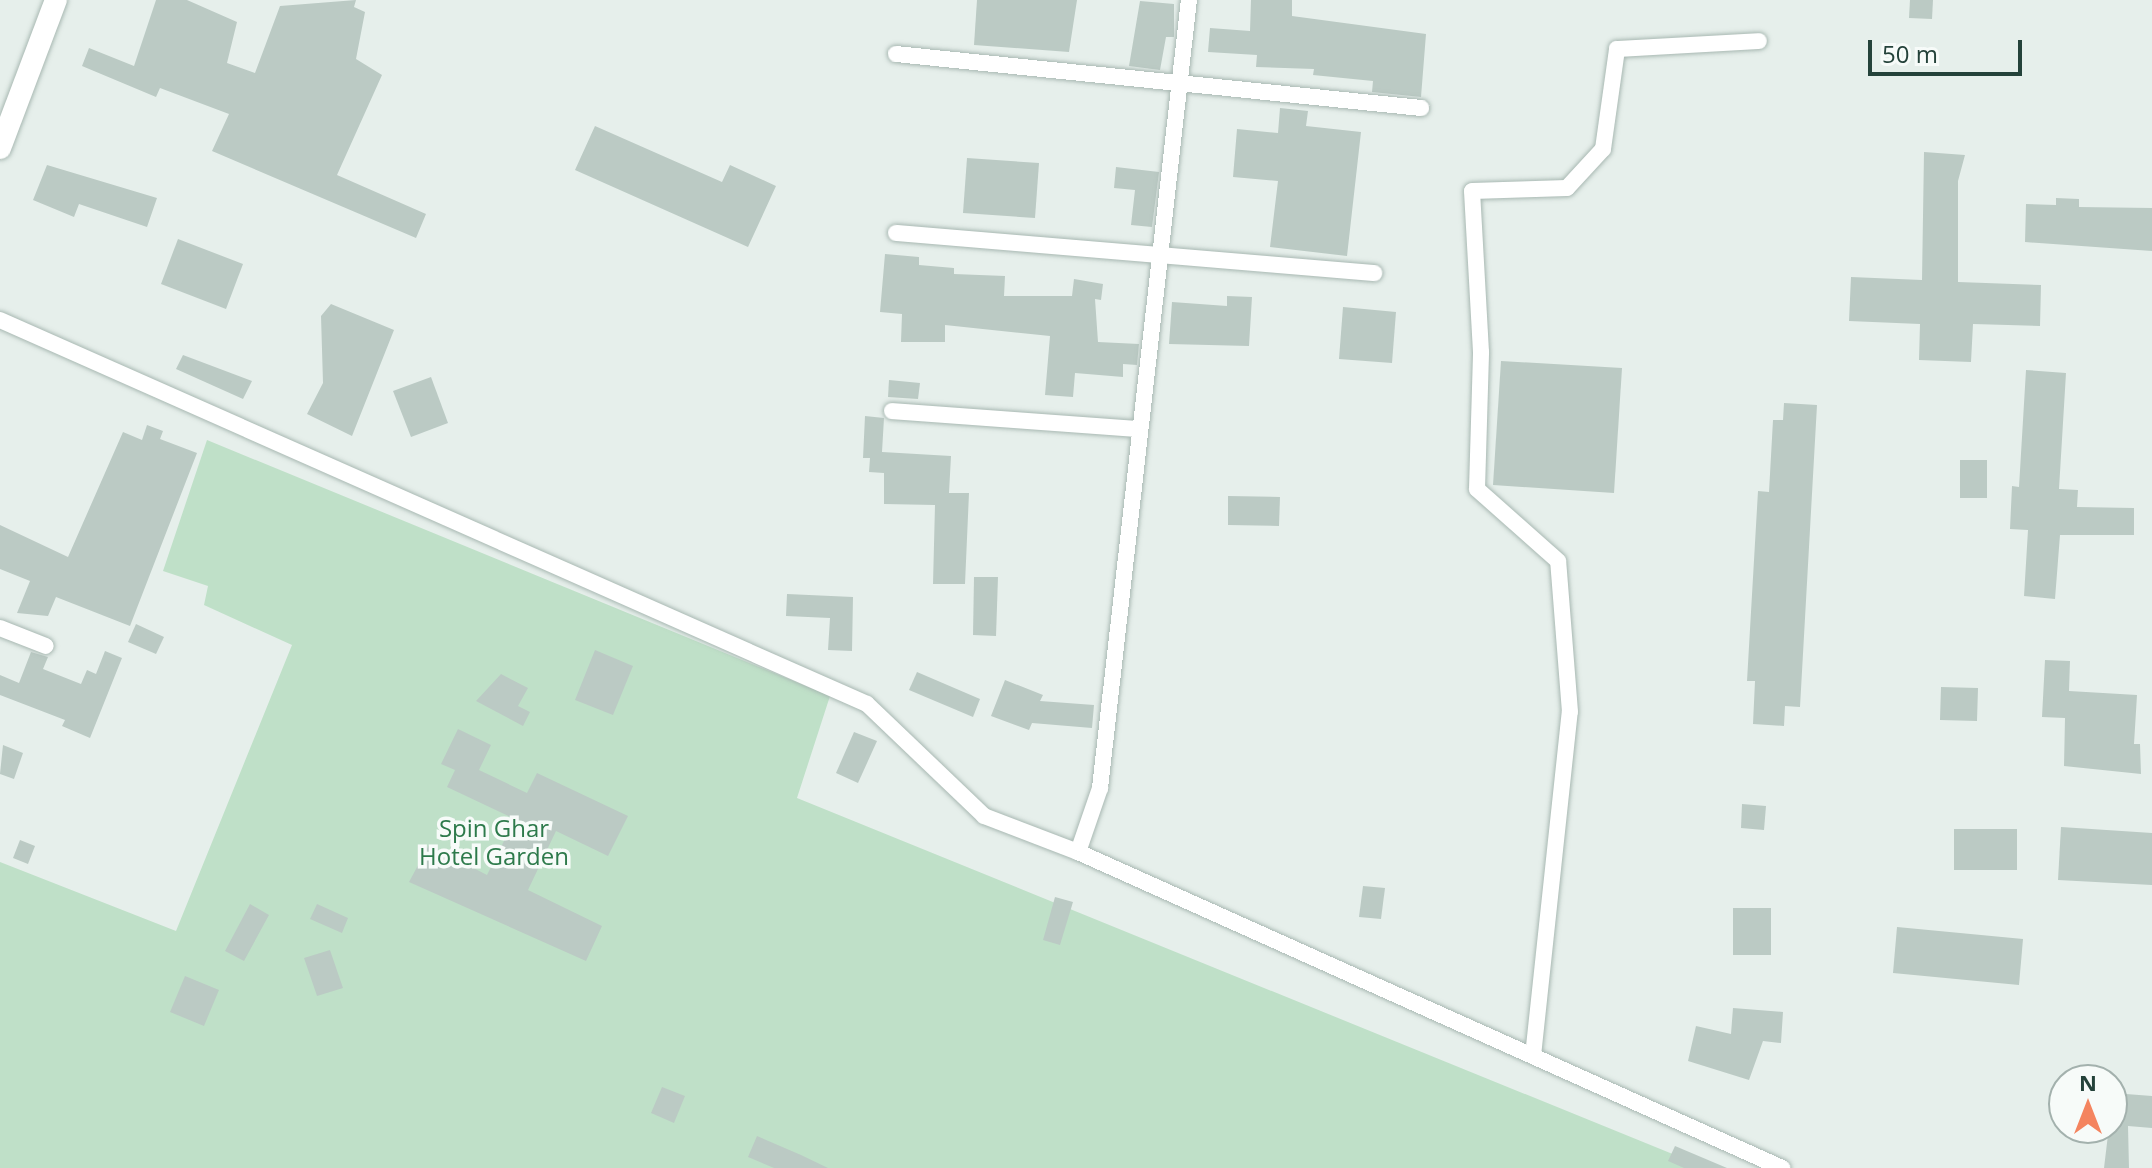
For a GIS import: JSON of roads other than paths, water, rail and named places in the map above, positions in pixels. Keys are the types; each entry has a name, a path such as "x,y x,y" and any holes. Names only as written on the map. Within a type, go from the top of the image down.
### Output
{"street":[{"path":"1078,852 1100,788 1189,0"},
{"path":"0,148 51,1"},
{"path":"1533,1056 1570,712 1558,561 1477,489 1481,352 1472,191 1567,188 1603,149 1617,49 1759,41"},
{"path":"896,54 1421,108"},
{"path":"896,233 1374,273"},
{"path":"0,320 867,704 984,816 1078,852 1782,1168"},
{"path":"892,411 1139,429"},
{"path":"0,628 46,646"}],"park label":[{"name":"Spin Ghar Hotel Garden","path":"494,842"}]}
